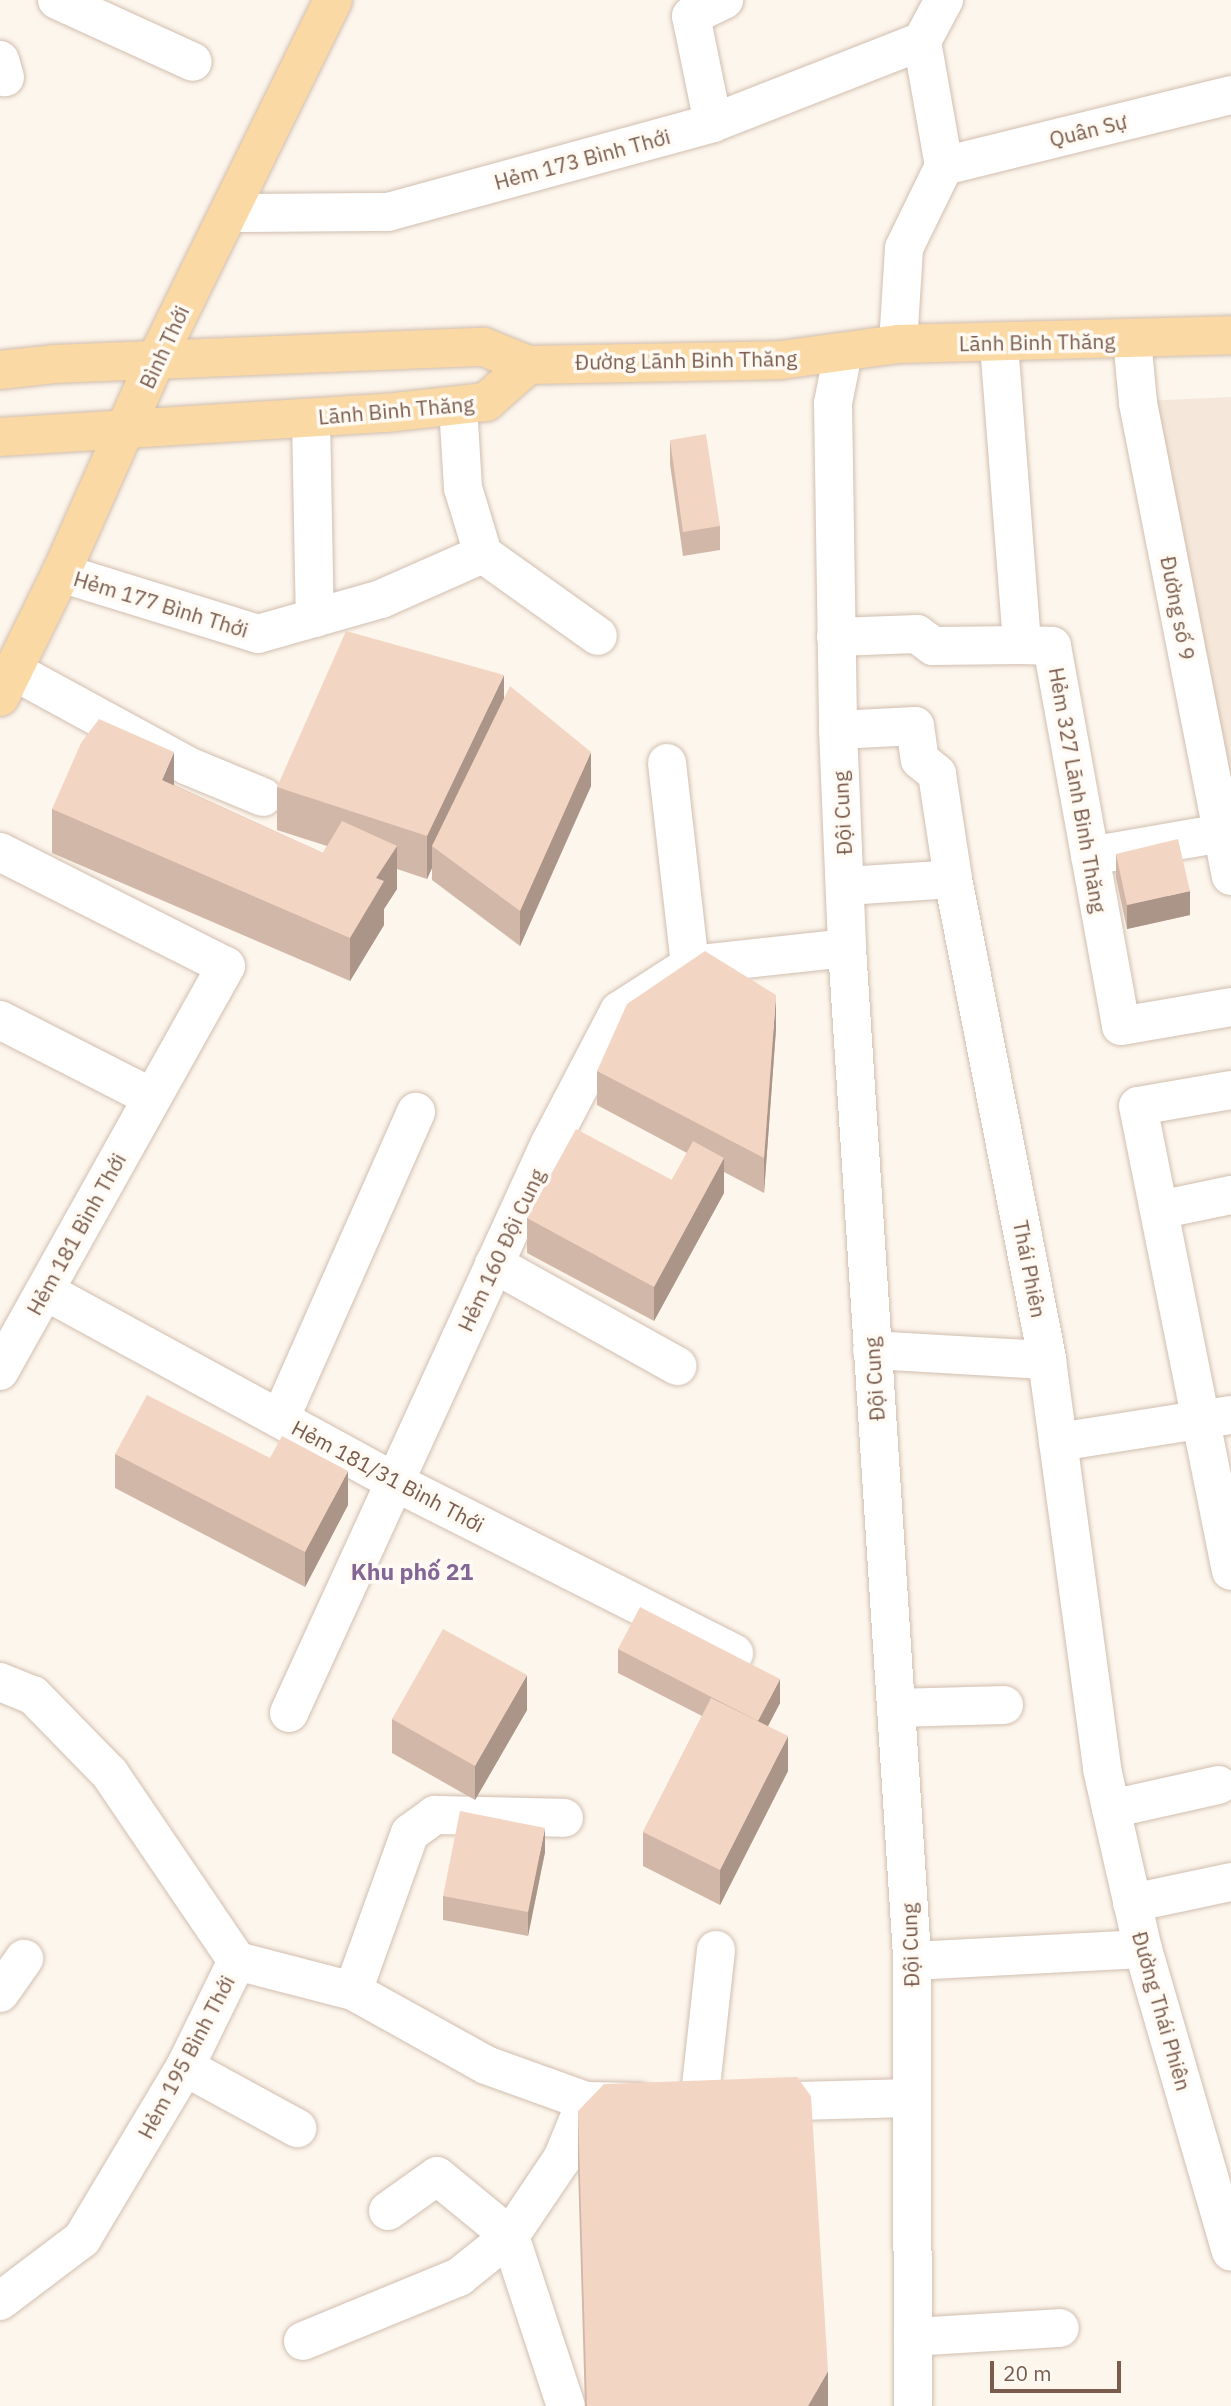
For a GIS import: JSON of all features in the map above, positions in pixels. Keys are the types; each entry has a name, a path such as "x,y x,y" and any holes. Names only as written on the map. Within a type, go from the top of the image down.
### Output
{"main road":[{"name":"Bình Thới","path":"6,684 61,573 156,360 333,0"},
{"name":"Lãnh Binh Thăng","path":"843,353 898,344 999,344 1231,335"},
{"path":"0,370 54,364 484,347 528,365"},
{"name":"Đường Lãnh Binh Thăng","path":"528,365 781,359 843,353"},
{"name":"Lãnh Binh Thăng","path":"0,436 311,418 486,402 528,365"}],"street":[{"path":"57,0 193,62"},
{"path":"713,123 691,16 724,0"},
{"path":"898,344 904,248 944,166 922,41 944,0"},
{"name":"Hẻm 173 Bình Thới","path":"230,214 388,212 713,123 922,41"},
{"name":"Quân Sự","path":"944,166 1231,94"},
{"name":"Đường số 9","path":"1132,339 1138,403 1231,876"},
{"path":"836,637 917,634 933,646 1022,645 999,344"},
{"name":"Đội Cung","path":"843,353 834,403 838,730 872,1350 912,1961 913,2406"},
{"path":"458,405 463,488 483,554 598,636"},
{"path":"311,418 315,618"},
{"name":"Hẻm 177 Bình Thới","path":"61,573 258,634 381,599 483,554"},
{"name":"Hẻm 327 Lãnh Binh Thăng","path":"1022,645 1052,646 1121,1026 1231,1007"},
{"path":"6,684 263,797"},
{"name":"Thái Phiên","path":"838,730 915,726 920,760 937,774 953,879 1047,1360 1102,1769"},
{"path":"667,762 690,965"},
{"path":"1090,856 1222,833"},
{"name":"Hẻm 181 Bình Thới","path":"0,852 226,966 45,1291 4,1353"},
{"path":"846,886 953,879"},
{"name":"Hẻm 160 Đội Cung","path":"289,1713 550,1143 620,1011 690,965 848,948"},
{"path":"0,1020 151,1097"},
{"path":"1231,1090 1138,1106 1159,1210 1217,1418 1231,1571"},
{"path":"280,1419 416,1112"},
{"path":"1159,1210 1231,1195"},
{"path":"494,1264 677,1366"},
{"name":"Hẻm 181/31 Bình Thới","path":"45,1291 395,1482 734,1653"},
{"path":"872,1350 1047,1360"},
{"path":"1058,1441 1217,1418"},
{"name":"Hẻm 195 Bình Thới","path":"0,1682 33,1695 110,1774 237,1961 185,2067 82,2239 0,2301"},
{"path":"896,1708 1004,1702"},
{"name":"Đường Thái Phiên","path":"1102,1769 1143,1949 1231,2251"},
{"path":"1111,1809 1217,1785"},
{"path":"353,1991 411,1833 435,1815 564,1818"},
{"path":"1132,1903 1231,1882"},
{"path":"912,1961 1143,1949"},
{"path":"699,2104 716,1950"},
{"path":"0,1993 24,1959"},
{"path":"237,1961 353,1991 486,2064 586,2101 699,2104 911,2098"},
{"path":"185,2067 297,2128"},
{"path":"303,2341 459,2277 510,2236 562,2159 586,2101"},
{"path":"388,2211 437,2176 510,2236 566,2406"},
{"path":"913,2337 1059,2328"}],"shaded area":[{"path":"1231,397 1231,856 1143,401"}],"building":[{"path":"706,434 720,526 683,532 670,440"},
{"path":"346,631 504,675 427,836 277,787"},
{"path":"510,686 591,752 520,911 432,846"},
{"path":"99,719 174,752 162,780 323,853 342,821 397,846 376,878 384,881 350,938 52,809 81,743"},
{"path":"1178,839 1190,891 1127,905 1116,854"},
{"path":"705,951 776,995 764,1158 597,1071 627,1004"},
{"path":"576,1129 672,1180 693,1141 724,1158 654,1287 527,1218"},
{"path":"147,1395 270,1458 282,1436 348,1471 305,1552 115,1454"},
{"path":"640,1607 780,1679 758,1721 618,1649"},
{"path":"443,1629 527,1675 475,1766 392,1719"},
{"path":"711,1698 788,1736 720,1870 643,1832"},
{"path":"460,1811 545,1828 528,1912 443,1896"},
{"path":"797,2077 811,2096 828,2371 808,2406 587,2406 578,2111 604,2084"}],"district":[{"name":"Khu phố 21","path":"412,1571"}]}
